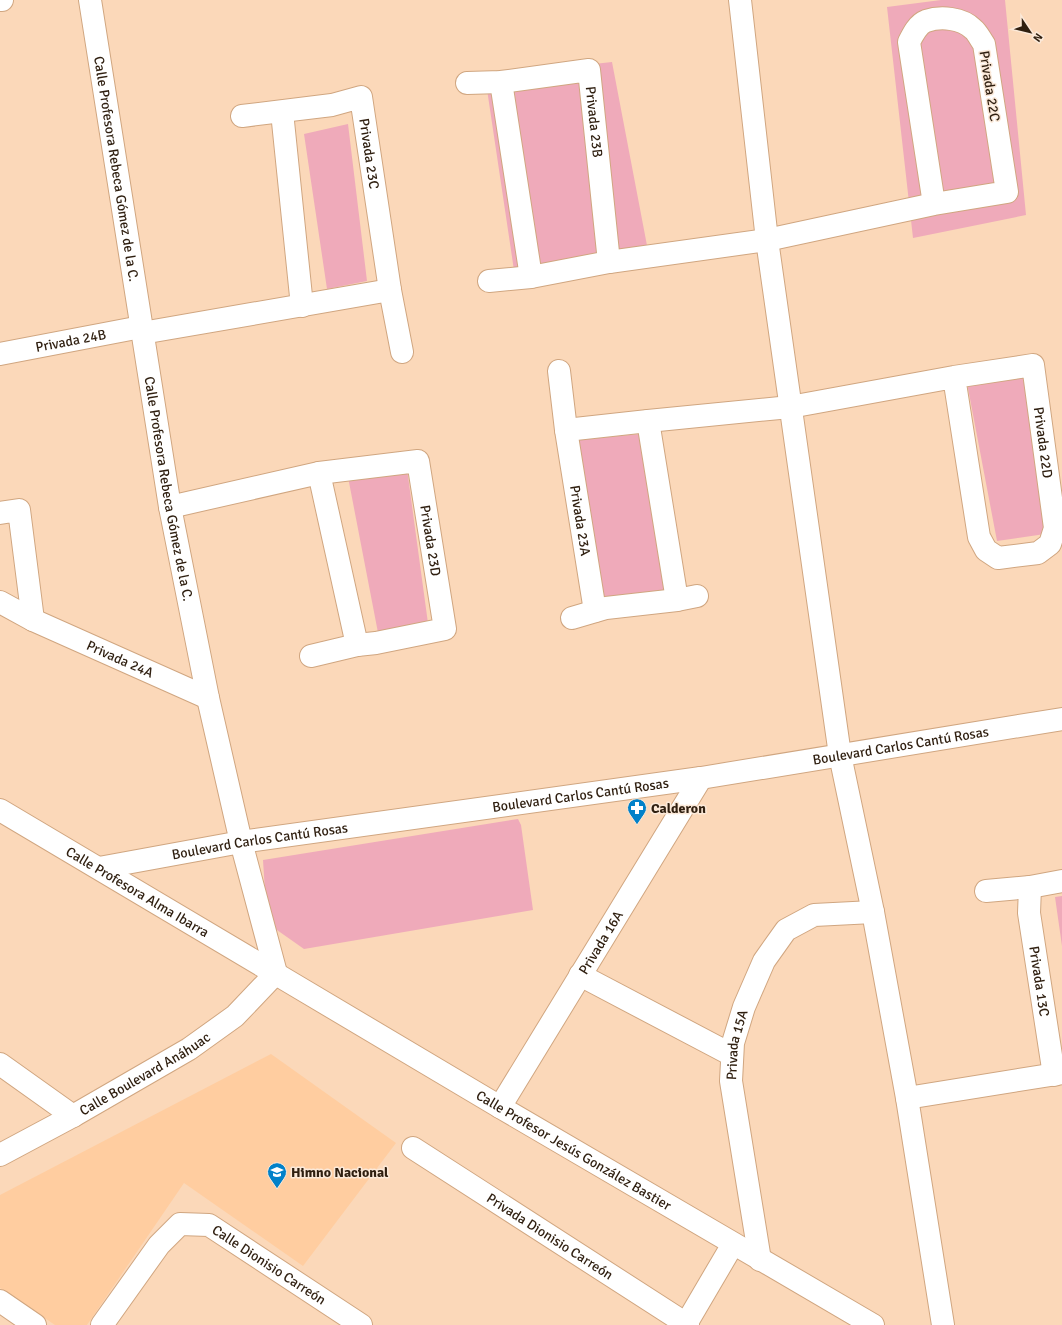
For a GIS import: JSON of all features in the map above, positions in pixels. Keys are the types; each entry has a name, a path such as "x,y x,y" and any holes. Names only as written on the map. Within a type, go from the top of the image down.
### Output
{"street":[{"name":"Calle Profesora Rebeca Gómez de la C.","path":"90,0 170,507 208,698 241,842 276,973"},
{"path":"740,0 767,240 840,755 873,912 907,1098 943,1325"},
{"name":"Privada 22C","path":"767,240 934,204 1007,192 984,44 974,29 964,22 946,18 926,21 914,32 909,42 934,204"},
{"name":"Privada 23B","path":"467,83 501,82 589,70 609,262"},
{"path":"501,82 531,277"},
{"name":"Privada 23C","path":"242,116 332,105 361,97 390,290 402,352"},
{"path":"282,112 302,306"},
{"path":"489,281 531,277 609,262 767,240"},
{"path":"142,330 302,306 390,290"},
{"name":"Privada 24B","path":"0,354 142,330"},
{"name":"Privada 22D","path":"790,407 954,377 1033,365 1055,528 1050,544 1038,553 998,558 986,550 978,537 954,377"},
{"name":"Privada 23A","path":"559,371 566,430 595,611"},
{"path":"566,430 790,407"},
{"path":"572,618 606,608 687,598 648,421"},
{"name":"Privada 23D","path":"170,507 319,473 418,462 445,629 376,642 357,644 311,656"},
{"path":"319,473 357,644"},
{"path":"0,513 20,510 33,620"},
{"name":"Privada 24A","path":"0,602 33,620 208,698"},
{"name":"Boulevard Carlos Cantú Rosas","path":"99,868 241,842 701,778 1062,719"},
{"name":"Privada 16A","path":"500,1107 701,778"},
{"name":"Calle Profesora Alma Ibarra","path":"0,810 276,973"},
{"path":"986,891 1030,887 1062,881"},
{"name":"Privada 13C","path":"907,1098 1058,1074 1029,913 1030,887"},
{"name":"Privada 15A","path":"760,1260 731,1081 733,1043 744,1007 764,961 786,930 814,915 873,912"},
{"name":"Calle Profesor Jesús González Bastier","path":"276,973 732,1244 874,1325"},
{"name":"Calle Boulevard Anáhuac","path":"0,1155 73,1116 189,1049 235,1016 276,973"},
{"path":"580,975 732,1055"},
{"path":"0,1064 73,1116"},
{"name":"Privada Dionisio Carreón","path":"413,1148 687,1324"},
{"name":"Calle Dionisio Carreón","path":"102,1325 159,1245 180,1224 208,1225 361,1325"},
{"path":"687,1324 732,1244"},
{"path":"0,1301 34,1325"}],"shaded area":[{"path":"941,0 1005,0 1026,215 913,238 887,7"},
{"path":"612,62 649,256 515,277 485,76"},
{"path":"348,124 367,281 327,289 304,134"},
{"path":"1023,376 1045,534 997,541 967,383"},
{"path":"640,434 666,598 604,609 577,440"},
{"path":"407,469 430,638 380,643 348,477"},
{"path":"518,819 521,825 533,910 304,949 267,923 263,860"},
{"path":"1062,896 1062,946 1055,897"},
{"name":"Himno Nacional","path":"271,1054 396,1143 303,1266 184,1183 87,1325 55,1325 0,1288 0,1195"}],"place":[{"name":"Calderon","path":"637,825"},
{"name":"Himno Nacional","path":"277,1189"}]}
